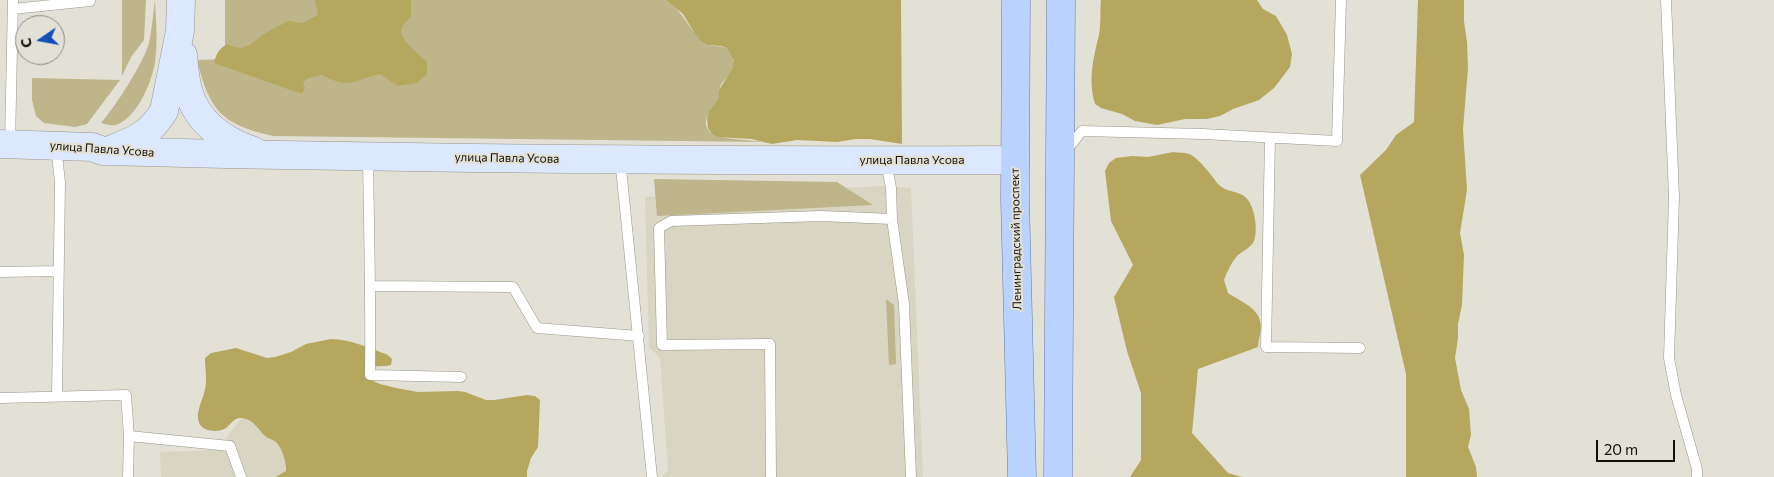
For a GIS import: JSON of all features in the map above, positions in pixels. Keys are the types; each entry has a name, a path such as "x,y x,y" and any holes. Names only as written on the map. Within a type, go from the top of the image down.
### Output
{"main road":[{"name":"Ленинградский проспект","path":"1016,0 1015,160 1022,477"},
{"path":"1058,477 1058,160 1061,0"},
{"path":"1015,160 1058,160"}],"street":[{"path":"103,151 133,142 143,136 164,111 180,31 181,0"},
{"path":"180,31 187,89 195,108 207,124 231,142 253,150 276,155"},
{"name":"улица Павла Усова","path":"5,144 92,147 103,151 276,155 889,161 1015,160"}],"lane":[{"path":"1058,160 1082,132 1203,134 1337,141 1341,0"},
{"path":"1666,0 1674,197 1669,358 1676,395 1697,477"},
{"path":"5,144 13,4 90,1"},
{"path":"1270,138 1266,347 1360,348"},
{"path":"56,145 60,182 57,396"},
{"path":"368,156 371,286 370,375 462,377"},
{"path":"622,159 621,168 652,477"},
{"path":"889,161 888,172 891,188 892,219 904,304 911,477"},
{"path":"771,477 770,344 662,345 658,228 671,221 680,220 821,216 892,219"},
{"path":"0,272 58,271"},
{"path":"371,286 513,287 537,328 639,336"},
{"path":"0,398 57,396 77,398 126,395 129,436 128,477"},
{"path":"129,436 230,446 241,477"}],"shaded area":[{"path":"122,0 146,0 144,40 131,57 122,76"},
{"path":"155,0 156,54 147,89 137,107 124,121 116,125 101,123 128,85 146,52 150,38"},
{"path":"225,0 666,0 672,4 704,43 726,48 733,54 734,65 732,72 720,87 719,99 706,119 707,128 711,133 720,137 763,142 273,136 241,126 230,120 220,113 207,92 197,60 225,59"},
{"path":"315,0 411,0 411,16 401,30 407,43 427,62 427,74 417,83 398,86 380,74 346,83 331,80 322,75 308,78 303,82 305,88 302,94 214,63 218,52 227,44 241,48 250,45 262,35 288,21 303,23 318,15"},
{"path":"666,0 901,0 902,144 870,139 856,139 837,142 797,140 772,144 751,139 718,137 712,134 708,128 707,119 709,112 719,98 719,90 733,68 734,60 727,48 707,45 701,41 683,14"},
{"path":"1101,0 1257,0 1263,9 1276,16 1287,35 1292,54 1290,67 1274,88 1259,100 1233,109 1220,116 1207,119 1185,119 1157,125 1135,121 1095,104 1092,78 1093,61 1100,31"},
{"path":"1418,0 1464,0 1468,68 1463,129 1467,190 1460,233 1464,255 1462,305 1455,358 1461,390 1469,409 1471,435 1468,447 1476,467 1477,477 1406,477 1406,374 1360,175 1386,150 1396,135 1414,122"},
{"path":"32,78 120,80 87,124 75,127 44,123 36,116 32,100"},
{"path":"1173,152 1193,156 1221,187 1245,197 1254,214 1256,232 1254,241 1251,246 1235,259 1224,280 1228,293 1249,306 1258,315 1261,327 1258,347 1198,369 1192,433 1228,473 1242,477 1130,477 1141,460 1141,393 1127,351 1114,297 1133,265 1111,221 1105,171 1109,163 1116,158 1148,157"},
{"path":"654,179 837,182 873,205 657,216"},
{"path":"883,186 911,188 923,477 662,477 668,470 660,358 649,347 645,197"},
{"path":"886,299 894,305 896,364 889,365"},
{"path":"331,339 356,343 390,357 392,359 391,365 370,368 370,375 373,381 380,384 418,392 465,392 486,400 527,395 535,396 540,400 538,447 531,458 527,477 276,477 286,471 282,452 276,442 264,435 251,422 242,418 237,419 223,430 215,431 207,430 199,423 198,411 206,385 205,358 211,353 236,348 267,358 291,352 306,344"},
{"path":"247,411 283,444 286,477 161,477 160,452 217,450"}]}
